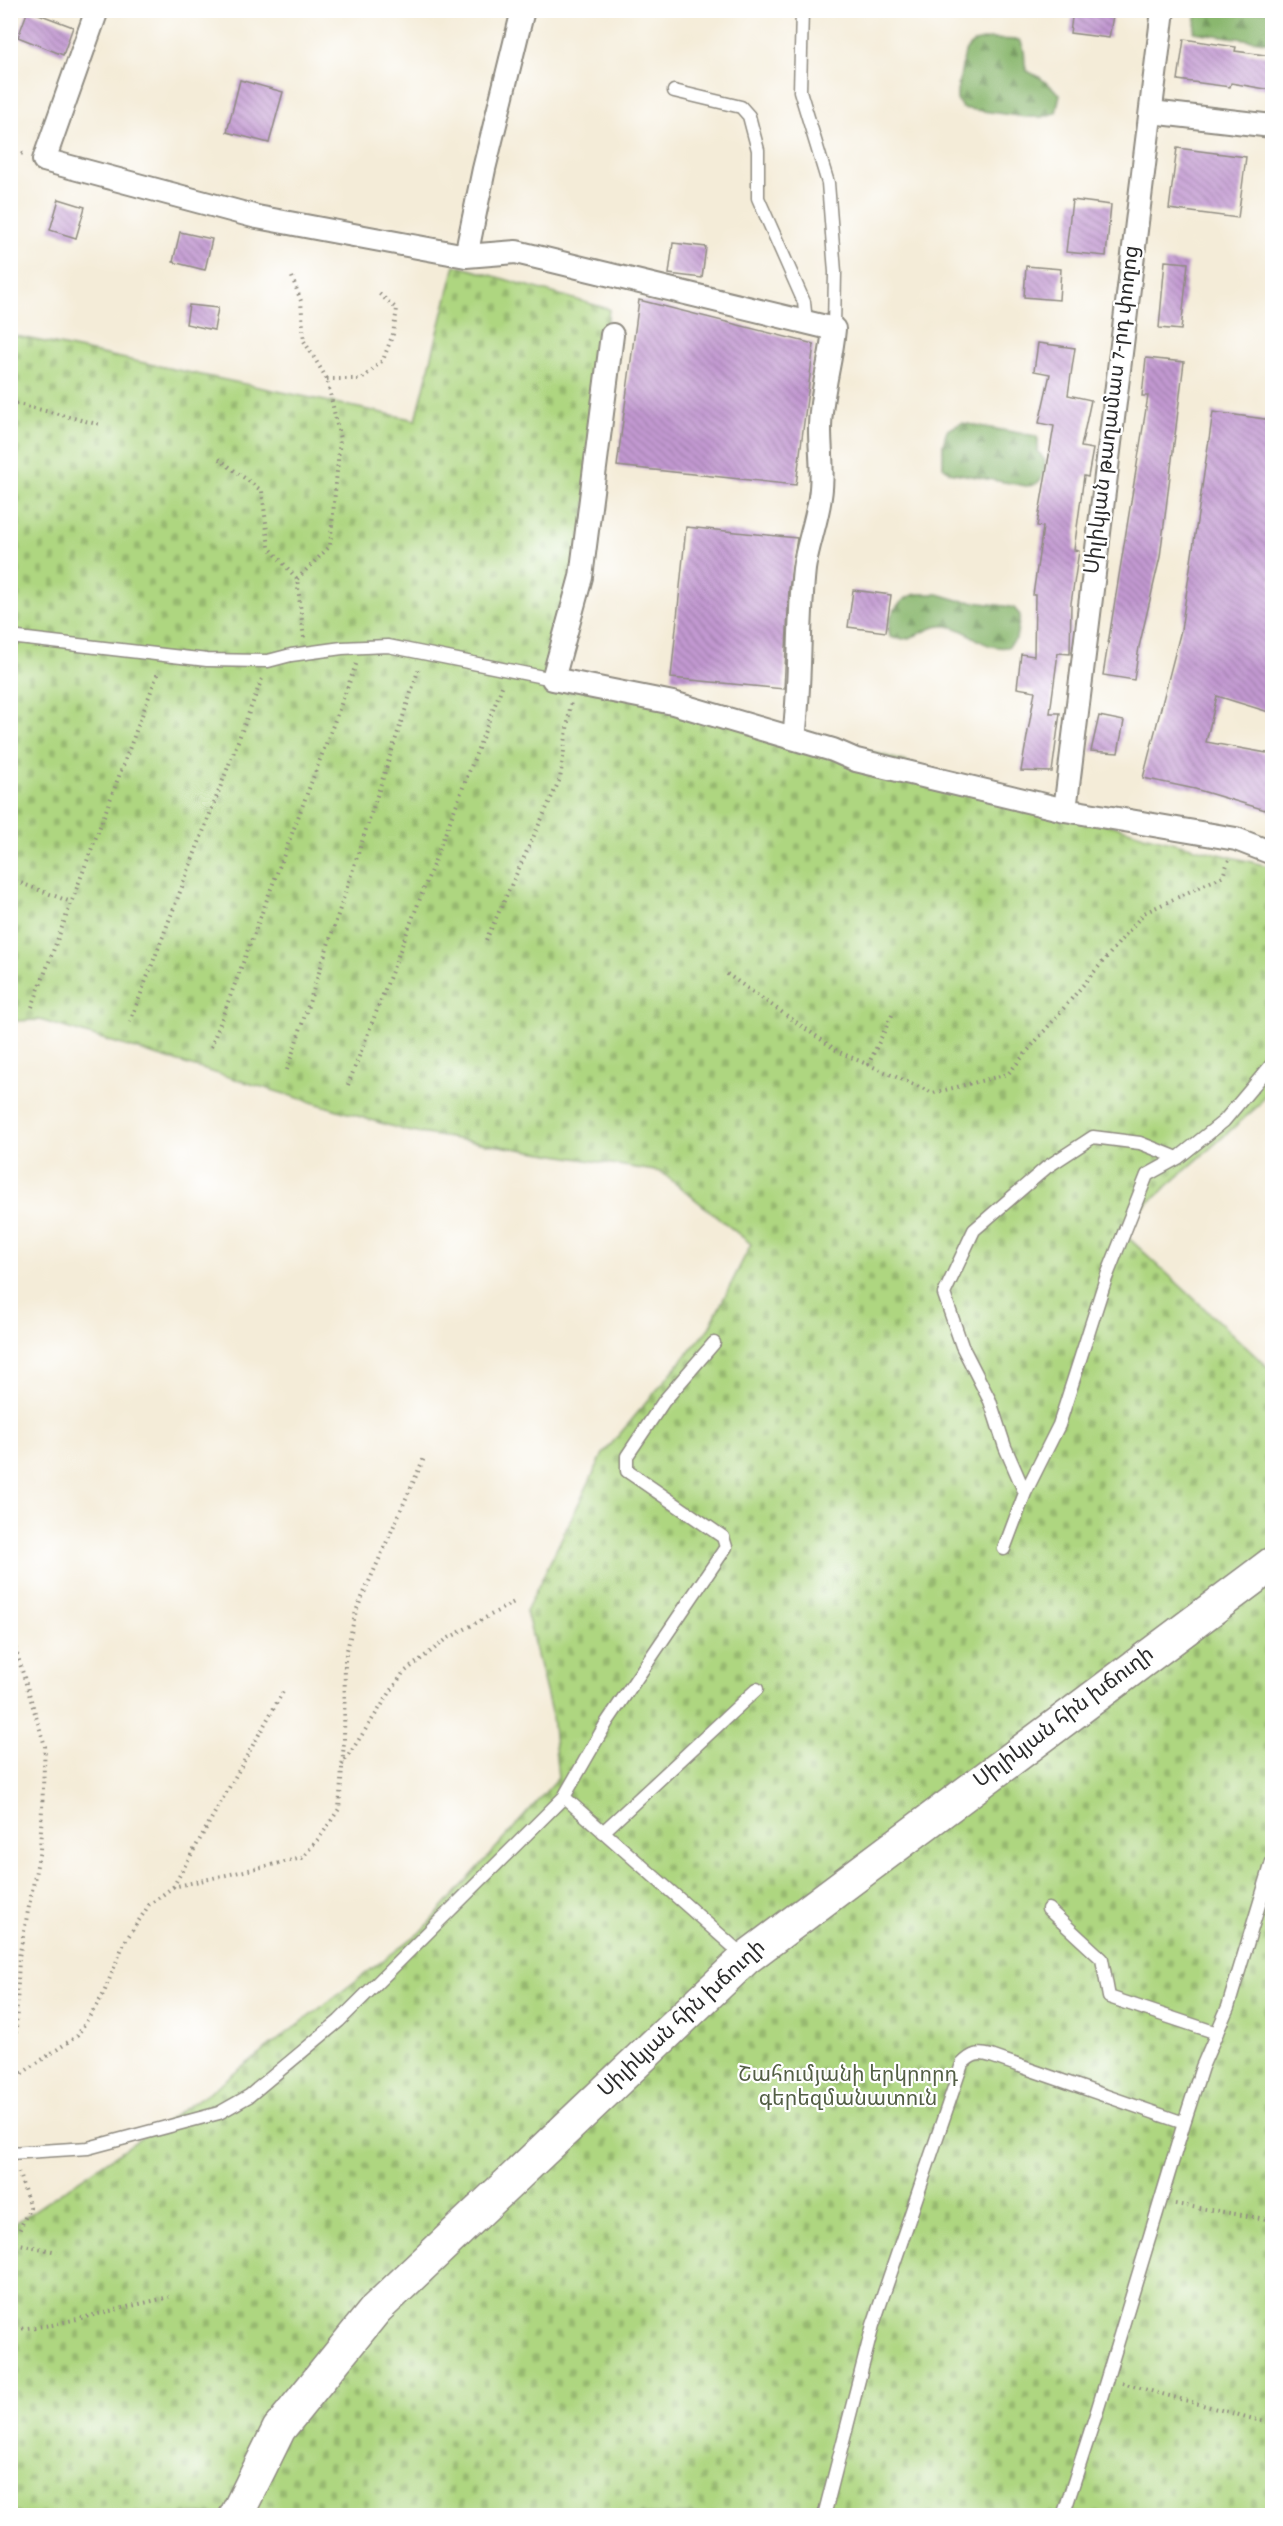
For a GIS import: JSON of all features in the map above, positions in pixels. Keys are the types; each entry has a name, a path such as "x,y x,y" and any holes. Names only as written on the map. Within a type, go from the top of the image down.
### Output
{"street":[{"path":"97,10 44,160 257,217 466,256 516,252 834,329 822,399 820,430 823,469 820,498 805,566 799,643 799,702 794,738"},
{"name":"Սիլիկյան թաղամաս 7-րդ փողոց","path":"1065,810 1163,10"},
{"path":"466,256 484,169 522,11"},
{"path":"1151,112 1272,126"},
{"path":"612,335 581,577 564,681 673,703 833,750 856,760 1065,810 1236,839 1272,853"},
{"name":"Սիլիկյան հին խճուղի","path":"236,2516 279,2429 376,2309 746,1958 1272,1564"}],"lane":[{"path":"802,10 800,91 828,183 835,272 834,329"},
{"path":"674,91 741,107 749,116 758,150 758,198 804,302 806,322"},
{"path":"10,637 207,660 268,662 306,653 388,646 564,681"},
{"path":"1004,1549 1024,1493 1059,1425 1106,1278 1147,1175 1178,1158 1224,1121 1272,1064"},
{"path":"1024,1493 1005,1447 990,1401 962,1346 944,1294 974,1230 1047,1167 1093,1137 1140,1143 1178,1158"},
{"path":"11,2153 88,2148 219,2114 249,2096 339,2021 564,1797 607,1722 726,1547 723,1537 627,1472 627,1456 664,1401 714,1343"},
{"path":"603,1832 757,1689"},
{"path":"564,1797 746,1958"},
{"path":"1063,2516 1184,2123 1202,2067 1228,2007 1272,1862"},
{"path":"1048,1909 1102,1959 1109,1997 1217,2033"},
{"path":"824,2516 873,2325 962,2064 970,2056 980,2053 1184,2123"}],"path":[{"path":"292,277 301,301 304,341 327,379 340,439 330,546 297,579"},
{"path":"327,379 362,379 383,360 393,334 397,309 377,292"},
{"path":"10,402 101,425"},
{"path":"219,459 262,491 269,547 297,579 306,653"},
{"path":"211,1047 363,648"},
{"path":"287,1070 424,653"},
{"path":"32,1007 164,655"},
{"path":"130,1022 268,662"},
{"path":"348,1085 508,670"},
{"path":"486,940 560,779 564,681"},
{"path":"727,974 839,1052 933,1093 1008,1074 1144,913 1223,876 1236,839"},
{"path":"10,879 71,902"},
{"path":"868,1065 892,1015"},
{"path":"173,1887 302,1858 320,1838 339,1809 345,1659 356,1611 424,1458"},
{"path":"342,1766 404,1673 447,1639 516,1601"},
{"path":"10,1631 45,1746 39,1850 19,1957 11,2081"},
{"path":"11,2081 77,2036 103,1995 124,1943 149,1905 173,1887 284,1690"},
{"path":"10,2236 19,2231 30,2207 27,2193 11,2153"},
{"path":"1160,2201 1272,2220"},
{"path":"10,2242 57,2252"},
{"path":"10,2330 52,2325 169,2297"},
{"path":"1106,2379 1272,2424"}],"green space":[{"path":"1197,11 1272,11 1272,43 1194,32"},
{"path":"991,39 1020,40 1024,49 1027,71 1039,77 1060,94 1056,113 1042,117 1025,117 962,108 957,99 957,92 965,52 973,43"},
{"name":"Շահումյանի երկրորդ գերեզմանատուն","path":"455,265 609,309 583,530 549,669 811,733 1147,836 1272,867 1272,1080 1259,1105 1119,1229 1272,1371 1272,2515 11,2515 10,2227 216,2087 423,1930 558,1778 552,1716 526,1611 603,1454 709,1328 751,1244 661,1172 407,1131 40,1020 11,1021 11,335 416,420"},
{"path":"962,423 1036,436 1038,451 1045,461 1042,478 1036,484 1026,486 949,472 943,467 943,445 947,430"},
{"path":"916,594 938,594 958,600 1014,608 1020,615 1016,639 1008,647 991,646 948,626 933,628 906,639 890,637 889,623 894,610 904,600"}],"building":[{"path":"28,10 73,27 63,55 18,37"},
{"path":"1073,10 1114,10 1109,38 1070,33"},
{"path":"1184,39 1236,47 1235,51 1272,56 1272,90 1231,83 1230,87 1178,80"},
{"path":"240,80 283,92 269,143 227,132"},
{"path":"1177,148 1246,157 1238,218 1169,209"},
{"path":"59,199 85,207 76,238 50,230"},
{"path":"1072,200 1111,205 1106,256 1066,252"},
{"path":"180,232 212,239 205,270 173,262"},
{"path":"673,243 706,247 702,278 669,274"},
{"path":"1165,261 1188,263 1181,330 1159,328"},
{"path":"1026,266 1061,269 1059,300 1024,297"},
{"path":"639,300 814,344 796,485 617,466"},
{"path":"189,305 218,308 214,330 186,324"},
{"path":"1038,343 1075,348 1068,395 1091,400 1081,447 1093,449 1088,477 1084,476 1074,550 1079,551 1071,603 1070,654 1058,653 1050,713 1060,713 1052,772 1021,771 1035,691 1017,688 1021,654 1034,656 1035,595 1033,595 1043,527 1037,526 1054,426 1039,423 1050,374 1034,371"},
{"path":"1146,358 1184,362 1160,557 1139,647 1134,680 1103,675 1148,396 1142,396"},
{"path":"1213,412 1272,420 1272,713 1217,696 1206,742 1272,754 1272,812 1195,789 1143,778 1181,630"},
{"path":"686,527 797,538 789,589 784,689 671,678"},
{"path":"853,590 891,595 886,632 848,627"},
{"path":"1099,716 1124,721 1118,753 1091,751"}]}
